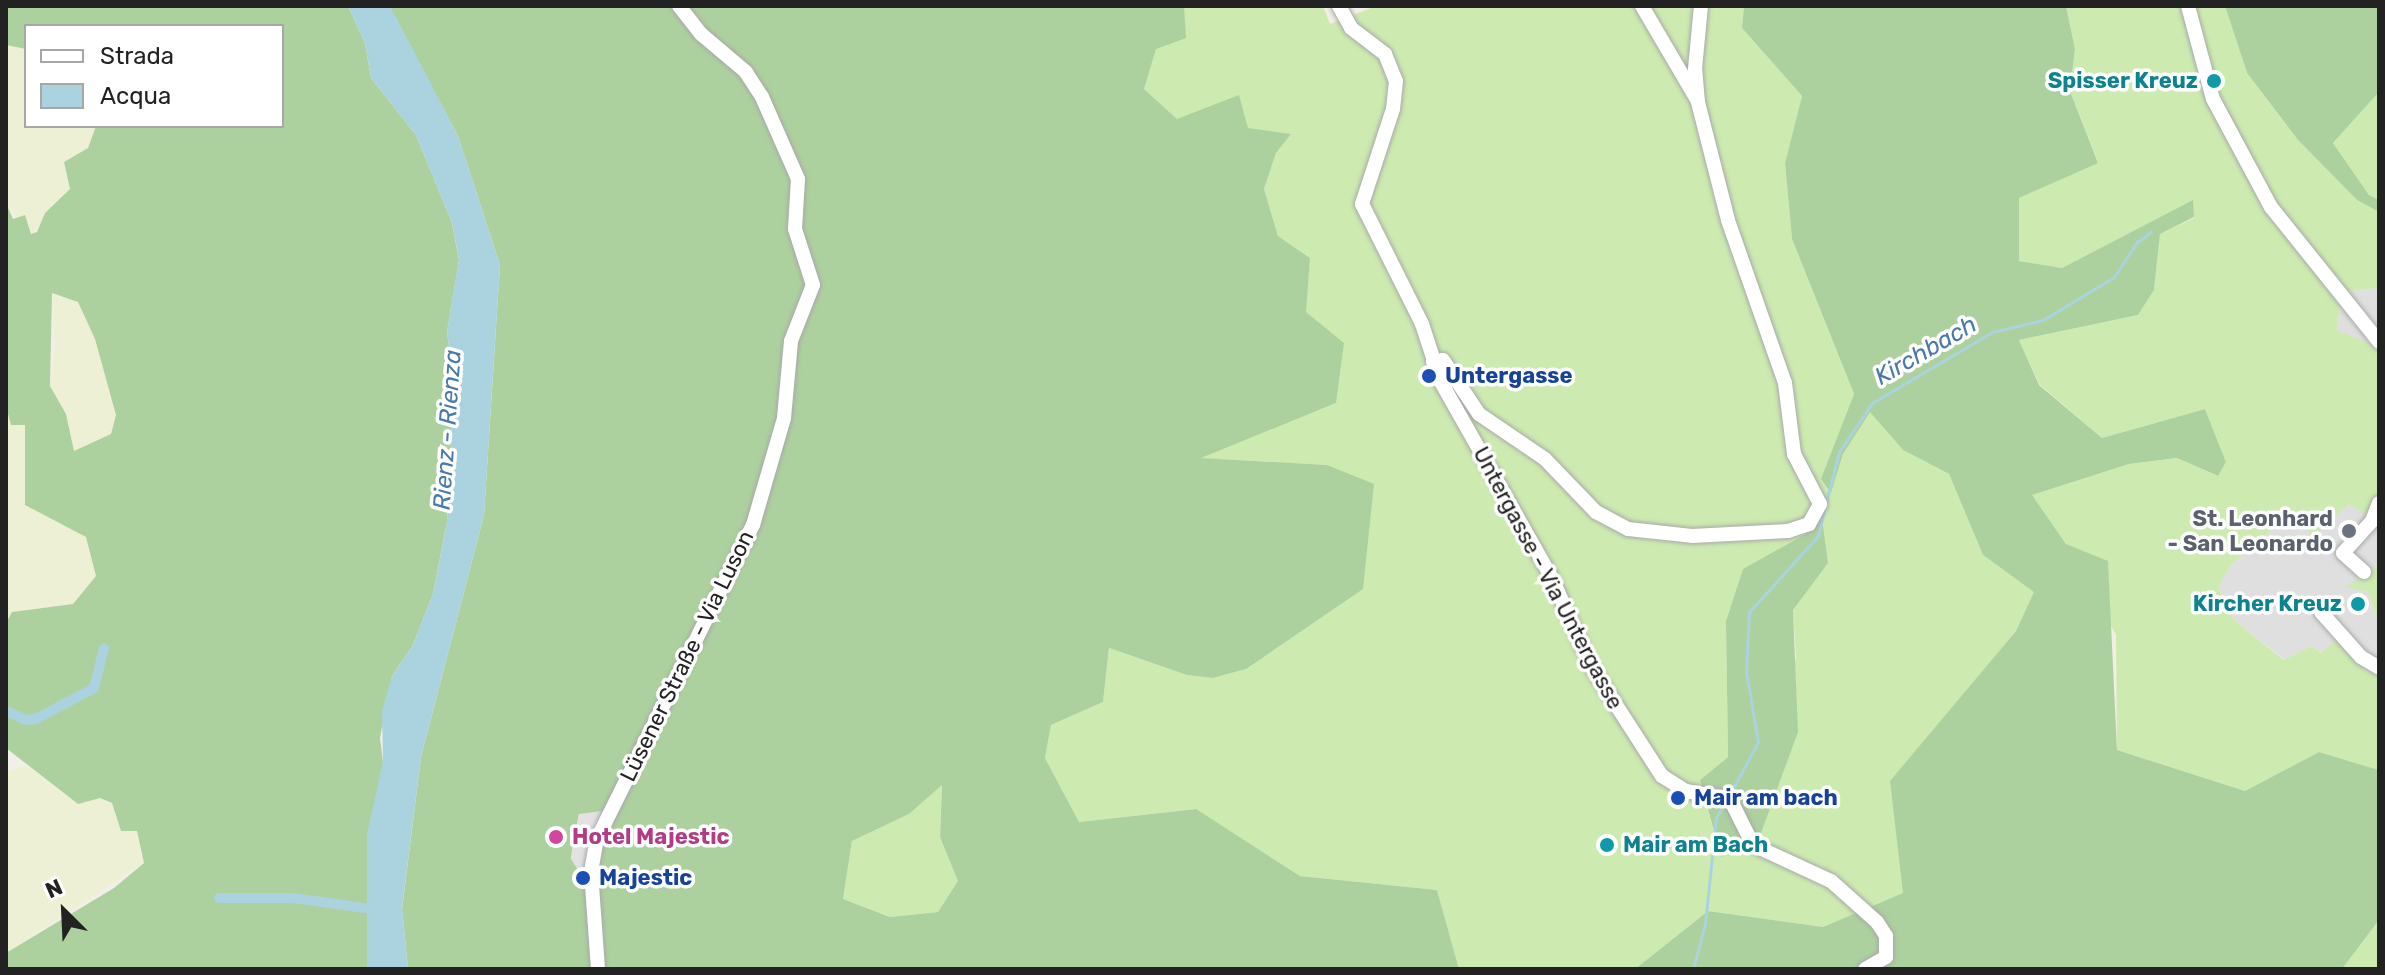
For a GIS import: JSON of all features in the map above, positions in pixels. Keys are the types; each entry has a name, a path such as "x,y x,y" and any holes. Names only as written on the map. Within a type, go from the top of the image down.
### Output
{"street":[{"name":"Lüsener Straße - Via Luson","path":"598,969 591,872 597,839 753,525 784,418 791,341 813,285 795,229 798,179 762,97 746,72 701,34 679,6"},
{"name":"Untergasse - Via Untergasse","path":"1339,6 1343,20 1385,54 1395,71 1393,109 1362,204 1418,314 1433,362 1552,578 1591,666 1650,762 1675,786 1723,794 1736,807 1753,845 1831,881 1877,922 1886,936 1886,957 1865,969"},
{"name":"Untergasse - Via Untergasse","path":"1642,6 1698,102"},
{"name":"Untergasse - Via Untergasse","path":"1433,362 1443,360 1479,414 1545,459 1596,512 1628,529 1692,536 1788,531 1809,524 1820,504 1794,454 1785,383 1728,220 1698,102 1695,69 1701,6"},
{"path":"2188,6 2213,99 2271,207 2379,342"},
{"path":"2364,572 2343,553 2372,521 2379,503"},
{"path":"2321,612 2361,657 2379,668"}],"shaded area":[{"path":"2379,288 2379,348 2337,331 2341,292"},
{"path":"2379,492 2379,565 2347,587 2368,592 2379,622 2379,676 2367,672 2335,640 2321,653 2311,646 2285,660 2234,620 2218,587 2231,565 2290,514 2313,536 2349,504"},
{"path":"602,811 587,873 583,878 571,859 579,814"}],"green space":[{"path":"6,6 348,6 365,43 371,78 416,135 452,223 459,260 447,332 454,382 447,522 433,594 413,645 392,676 380,738 383,762 378,805 367,834 367,969 6,969 6,953 114,888 144,863 137,831 121,831 112,803 100,798 78,804 6,748 6,623 12,612 73,604 96,576 86,537 25,505 25,425 11,425 6,406 6,203 13,219 25,215 31,234 37,232 45,213 70,189 64,162 88,148 95,128 284,128 284,24 24,24 24,49 6,45","holes":["52,293 78,302 95,339 116,415 111,434 74,451 66,414 50,386"]},
{"path":"389,6 1184,6 1186,38 1156,49 1144,89 1177,119 1239,95 1248,128 1291,134 1276,153 1264,189 1278,236 1310,258 1306,312 1344,343 1336,403 1201,458 1327,465 1374,484 1363,589 1246,669 1213,678 1187,675 1109,648 1103,702 1051,725 1045,758 1079,822 1196,809 1300,876 1437,890 1459,969 408,969 402,909 421,757 484,515 500,265 458,136","holes":["942,785 940,837 958,881 938,912 890,917 843,899 852,841 909,814","579,814 594,833 571,859 572,851"]},
{"path":"1184,6 1323,6 1330,24 1376,6 1744,6 1742,28 1802,96 1785,163 1792,239 1854,394 1822,480 1831,492 1843,454 1870,411 1903,450 1949,474 1983,555 2035,592 2016,631 1891,781 1904,893 1823,927 1708,911 1635,969 1459,969 1437,890 1300,876 1195,809 1079,822 1045,758 1051,725 1103,702 1109,648 1187,675 1213,678 1246,669 1300,629 1327,465 1199,458 1336,403 1305,312 1310,258 1278,236 1264,189 1276,153 1290,134 1177,119 1144,89 1156,48","holes":["1818,518 1827,563 1793,610 1796,658 1720,856 1700,780 1728,757 1726,621 1743,570 1811,531"]},
{"path":"1744,6 2066,6 2075,49 2070,91 2098,163 2019,198 2019,261 2062,268 2193,200 2194,217 2160,234 2154,290 2138,315 2019,340 2039,385 2102,438 2205,409 2226,462 2218,476 2177,458 2129,464 2032,495 2066,544 2108,561 2117,750 2245,791 2319,752 2379,770 2379,920 2342,969 1635,969 1708,911 1823,927 1903,893 1890,781 2016,631 2034,592 1983,555 1949,474 1903,450 1870,412 1843,454 1831,493 1821,479 1854,394 1792,239 1785,163 1802,96 1742,28"},
{"path":"2066,6 2225,6 2247,73 2298,140 2357,200 2379,212 2379,288 2341,292 2337,330 2379,348 2379,492 2368,516 2349,504 2313,537 2290,514 2231,565 2218,587 2234,620 2284,660 2311,646 2321,653 2335,640 2367,672 2379,676 2379,770 2319,752 2245,791 2117,750 2116,635 2066,544 2031,495 2129,464 2177,458 2217,476 2226,462 2205,409 2102,438 2039,384 2019,340 2138,315 2154,290 2160,234 2194,218 2192,201 2062,268 2019,261 2019,198 2098,162 2070,91 2075,49"},
{"path":"2225,6 2379,6 2379,92 2333,143 2369,195 2379,200 2379,212 2357,200 2298,140 2247,73"},
{"path":"6,45 24,49 24,128 95,128 70,189 31,235 6,203"},
{"path":"2379,92 2379,200 2369,195 2333,143"},
{"path":"51,293 78,302 95,339 116,415 111,434 74,451 66,414 50,386 55,344"},
{"path":"6,406 11,425 25,425 25,505 87,537 96,576 73,604 12,612 6,623"},
{"path":"1820,504 1828,563 1793,610 1798,732 1761,833 1721,857 1700,780 1728,757 1726,621 1743,569 1811,531"},
{"path":"2379,565 2379,622 2368,592 2346,587"},
{"path":"26,765 78,804 100,798 112,803 121,831 137,830 144,863 6,953 6,773"},
{"path":"942,784 940,837 959,880 938,912 890,917 843,899 852,841 909,814"},
{"path":"2379,920 2379,969 2342,969"}],"water":[{"path":"348,6 389,6 396,17 458,136 500,265 484,515 421,757 402,908 408,969 367,969 367,834 383,762 382,711 392,676 413,645 433,594 447,522 454,382 447,332 459,259 452,223 416,135 371,78 365,43"}],"waterway":[{"name":"Kirchbach","path":"1826,502 1839,452 1872,403 1992,332 2043,320 2114,277 2137,242 2151,232"},
{"name":"Kirchbach","path":"1730,794 1758,742 1746,671 1749,612 1818,536 1824,509"},
{"path":"6,711 26,720 36,719 94,688 104,648"},
{"name":"Kirchbach","path":"1693,969 1705,924 1716,818 1724,804"},
{"path":"219,898 293,898 380,910"}],"place":[{"name":"Spisser Kreuz","path":"2214,81"},
{"name":"Untergasse","path":"1429,376"},
{"name":"St. Leonhard - San Leonardo","path":"2349,531"},
{"name":"Kircher Kreuz","path":"2358,604"},
{"name":"Mair am bach","path":"1678,798"},
{"name":"Hotel Majestic","path":"556,837"},
{"name":"Mair am Bach","path":"1607,845"},
{"name":"Majestic","path":"583,878"}],"water label":[{"name":"Rienz - Rienza","path":"448,430"}]}
